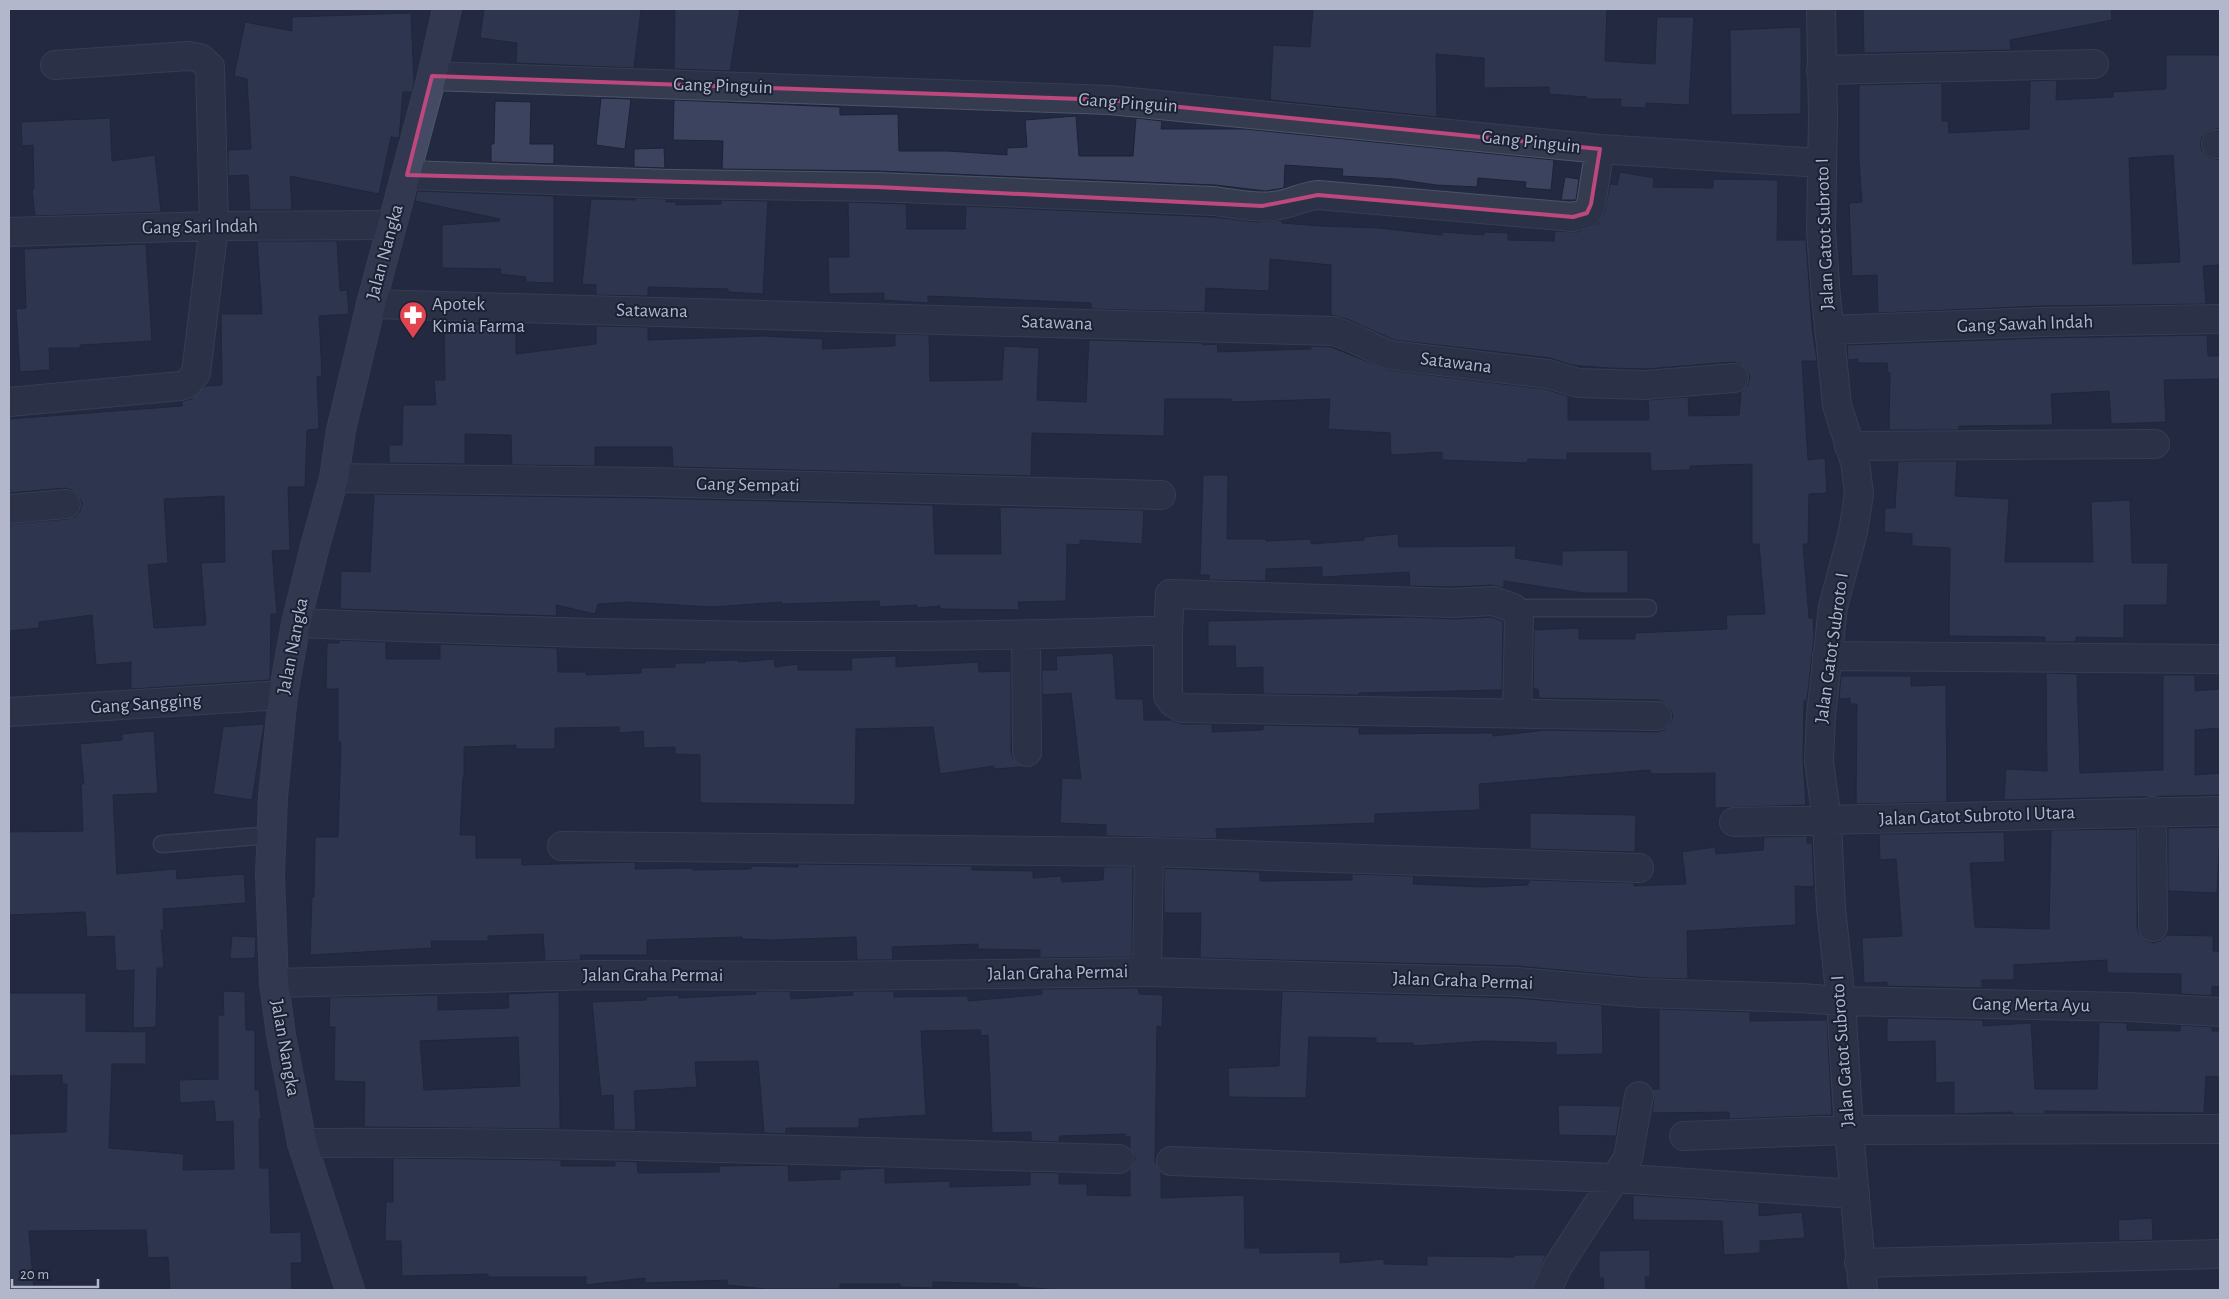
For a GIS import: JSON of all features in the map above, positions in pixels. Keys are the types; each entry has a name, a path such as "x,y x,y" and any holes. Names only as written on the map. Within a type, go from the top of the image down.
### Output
{"main road":[{"name":"Jalan Nangka","path":"350,1290 302,1143 280,1035 274,983 270,875 273,797 283,695 296,623 314,546 334,478 341,430 371,304 391,225 407,175 447,9"}],"street":[{"name":"Jalan Gatot Subroto I","path":"1820,9 1821,231 1837,405 1855,462 1859,494 1853,532 1835,599 1826,656 1819,761 1827,820 1831,908 1841,1001 1862,1290"},
{"path":"9,402 180,386 187,384 196,373 214,226 210,67 200,58 188,56 55,65"},
{"path":"1821,70 2094,64"},
{"name":"Gang Pinguin","path":"432,76 1110,100 1600,149 1822,163"},
{"path":"407,175 671,184 877,187 1214,201 1262,206 1285,204 1308,196 1318,195 1573,217 1587,213 1591,204 1600,149"},
{"name":"Gang Sari Indah","path":"9,232 214,226 391,225"},
{"name":"Satawana","path":"371,304 1334,331 1354,337 1370,347 1390,355 1548,374 1578,383 1645,385 1734,378"},
{"name":"Gang Sawah Indah","path":"1829,330 2220,319"},
{"path":"1849,446 2155,444"},
{"name":"Gang Sempati","path":"334,478 649,482 1161,495"},
{"path":"9,509 66,504"},
{"path":"1517,714 1519,618 1513,608 1492,601 1453,603 1170,594 1168,696 1173,703 1182,708 1517,714 1656,716"},
{"path":"296,623 540,633 746,637 1026,636 1168,630"},
{"path":"1026,636 1027,752"},
{"path":"1826,656 2220,659"},
{"name":"Gang Sangging","path":"9,712 283,695"},
{"path":"2152,811 2153,926"},
{"name":"Jalan Gatot Subroto I Utara","path":"1734,822 2152,811 2220,811"},
{"path":"562,846 1149,852 1640,868"},
{"path":"1147,972 1149,852"},
{"name":"Jalan Graha Permai","path":"274,983 598,975 830,976 1147,972 1508,982 1640,993 1841,1001"},
{"name":"Gang Merta Ayu","path":"1841,1001 2129,1007 2220,1012"},
{"path":"1547,1290 1558,1266 1613,1178 1628,1158 1639,1096"},
{"path":"1684,1136 1849,1130 2220,1129"},
{"path":"302,1143 386,1142 1119,1160"},
{"path":"1171,1161 1613,1178 1855,1194"},
{"path":"1859,1263 2220,1254"}],"lane":[{"path":"1513,608 1648,608"},
{"path":"162,844 272,836"}],"highlighted area":[{"path":"432,76 1110,100 1600,149 1591,204 1587,213 1573,217 1318,195 1262,206 877,187 407,175"}],"building":[{"path":"484,9 641,9 634,68 516,63 517,43 480,38"},
{"path":"675,9 740,9 730,71 674,69"},
{"path":"1313,9 1607,9 1605,61 1655,64 1657,17 1694,17 1689,105 1646,103 1646,108 1620,107 1621,99 1587,99 1587,97 1549,94 1549,87 1484,88 1484,58 1436,54 1437,117 1270,100 1273,45 1310,47"},
{"path":"1863,9 2111,9 2112,20 2010,40 2011,50 1864,53"},
{"path":"411,13 414,83 412,92 403,92 399,138 391,137 379,194 290,176 292,210 250,210 248,175 228,176 228,150 251,149 247,79 234,76 245,22 292,31 292,17"},
{"path":"1801,27 1801,114 1731,115 1730,30"},
{"path":"2166,55 2220,55 2220,128 2208,131 2202,137 2200,144 2202,151 2208,157 2220,160 2220,265 2203,266 2206,304 2042,306 1878,313 1877,275 1852,276 1849,203 1862,202 1859,162 1859,85 1942,83 1942,121 1948,121 1949,133 2029,129 2030,81 2057,80 2056,100 2113,97 2113,92 2166,89","holes":["2173,155 2180,262 2133,264 2129,158"]},
{"path":"601,98 631,99 625,149 596,145"},
{"path":"674,100 840,107 840,115 898,114 899,151 948,151 1007,155 1007,148 1027,147 1025,120 1076,116 1079,156 1133,156 1136,118 1162,121 1161,129 1245,129 1554,160 1551,190 1525,188 1526,182 1478,178 1477,187 1436,185 1395,179 1342,176 1343,169 1285,165 1284,188 1266,191 1215,185 878,171 722,169 723,141 673,140"},
{"path":"495,101 531,102 530,144 554,144 554,164 491,162 491,144 494,144"},
{"path":"110,118 112,161 155,155 161,212 35,216 32,189 34,189 33,145 22,146 21,122"},
{"path":"664,148 665,168 634,167 634,149"},
{"path":"1620,172 1654,178 1653,187 1713,188 1713,179 1778,180 1777,240 1806,240 1812,328 1817,361 1802,361 1808,460 1825,458 1827,493 1809,494 1808,544 1803,544 1809,618 1813,618 1814,637 1807,700 1804,701 1803,760 1806,805 1715,808 1715,773 1651,774 1650,770 1479,784 1480,810 1375,814 1375,823 1216,829 1217,839 1106,836 1106,825 1060,823 1062,778 1081,779 1071,693 1042,695 1042,670 1057,670 1056,656 1113,653 1116,699 1143,699 1144,720 1172,720 1182,724 1212,724 1212,732 1263,730 1263,725 1359,727 1359,734 1493,733 1493,736 1539,730 1657,732 1664,730 1670,724 1673,716 1670,708 1658,700 1539,698 1538,689 1533,689 1534,630 1579,628 1579,639 1635,639 1635,633 1727,629 1726,615 1765,614 1759,544 1752,544 1752,464 1690,466 1690,470 1651,471 1650,453 1567,453 1567,460 1528,459 1527,463 1442,460 1442,452 1391,455 1390,433 1328,429 1330,399 1231,402 1231,399 1165,399 1164,436 1032,433 1031,476 673,467 672,447 595,447 595,466 512,465 511,435 465,434 465,464 389,463 389,445 402,445 403,405 436,405 434,380 445,380 444,324 516,324 516,354 596,344 596,326 648,327 648,340 762,336 823,339 822,349 895,346 895,334 929,335 930,381 1002,380 1004,346 1039,348 1037,400 1086,402 1089,340 1217,344 1218,352 1311,349 1311,346 1331,347 1388,370 1545,389 1568,396 1568,420 1649,420 1648,400 1688,397 1689,416 1739,415 1741,392 1748,385 1750,377 1747,370 1740,364 1733,362 1645,369 1609,368 1572,365 1550,358 1394,340 1347,319 1331,315 1331,265 1270,259 1269,291 1206,288 1205,312 1091,309 1091,303 928,296 928,303 884,300 884,293 829,294 828,257 849,257 848,202 906,204 907,229 965,229 966,206 1213,217 1257,222 1282,220 1282,223 1378,228 1442,235 1442,232 1484,235 1484,232 1508,233 1508,240 1554,241 1555,231 1577,232 1598,224 1605,210 1610,184 1617,185"},
{"path":"1565,177 1579,179 1576,200 1561,200"},
{"path":"417,191 554,196 554,283 526,282 526,277 500,274 501,269 442,268 442,225 499,221 500,219 415,201"},
{"path":"635,198 666,199 666,202 676,202 676,205 721,204 721,200 768,201 763,294 728,292 728,289 648,287 648,296 596,295 596,285 582,284 591,199 635,200"},
{"path":"257,241 337,241 340,291 347,290 349,314 319,316 322,376 317,377 319,429 307,430 305,487 288,487 290,550 272,551 277,614 271,614 270,680 131,689 131,662 96,665 92,615 39,622 39,628 9,631 9,524 75,517 80,511 82,503 78,495 72,490 65,488 9,493 9,419 182,406 182,401 192,399 205,386 222,385 221,314 262,314","holes":["224,496 225,562 201,563 206,625 154,628 148,565 168,563 164,499"]},
{"path":"146,244 152,341 80,345 80,348 49,348 50,370 20,372 16,309 26,308 24,249"},
{"path":"2207,335 2208,356 2220,356 2220,379 2164,380 2166,422 2111,424 2109,391 2051,394 2053,425 1959,426 1959,430 1889,430 1890,373 1888,373 1887,363 1858,363 1858,359 1848,360 1847,345 2042,338"},
{"path":"1898,461 1957,461 1955,496 2009,499 2005,562 2093,562 2091,502 2130,500 2132,563 2168,563 2167,605 2124,605 2124,638 2076,637 2076,642 2045,642 2045,637 1949,636 1950,548 1912,546 1912,534 1884,532 1885,508 1895,508"},
{"path":"1203,475 1228,475 1227,539 1266,539 1266,541 1311,539 1311,544 1364,540 1364,537 1398,534 1399,547 1516,546 1515,558 1562,565 1562,551 1628,550 1628,593 1583,593 1504,581 1504,588 1492,585 1453,587 1410,586 1409,572 1322,577 1322,567 1266,569 1266,581 1209,580 1209,575 1200,575"},
{"path":"374,494 933,505 935,554 1001,554 1000,507 1144,510 1142,544 1080,540 1080,545 1067,544 1066,601 1018,602 1019,610 940,609 940,606 917,608 917,605 880,607 879,601 782,604 782,602 713,607 627,602 598,604 595,614 556,605 557,616 340,609 341,571 370,572"},
{"path":"1410,617 1454,619 1491,617 1503,621 1502,690 1359,693 1359,695 1263,694 1263,667 1236,668 1235,646 1208,646 1208,621"},
{"path":"339,640 386,642 386,659 440,659 440,644 557,648 558,672 586,672 586,675 641,673 641,668 675,667 675,663 738,660 738,662 774,659 775,667 798,664 798,670 852,670 851,658 896,656 896,667 978,662 979,672 1011,671 1011,753 1014,760 1023,767 994,769 994,766 940,774 933,727 856,729 855,805 700,803 700,755 675,754 675,747 644,748 643,731 619,733 619,727 555,728 555,749 516,749 516,745 464,747 460,835 476,835 476,858 522,858 522,865 636,862 635,869 693,868 693,870 751,869 751,866 798,867 798,864 972,866 972,870 1033,871 1033,878 1061,876 1062,882 1103,880 1104,867 1133,867 1132,957 1040,958 1040,950 978,949 978,944 892,947 893,960 857,960 856,937 772,940 742,939 742,937 647,940 647,955 580,955 581,960 545,961 543,934 488,936 488,941 431,941 432,948 310,955 312,897 314,897 315,837 338,837 341,742 338,742 338,689 326,689 327,643 339,643"},
{"path":"2046,673 2077,674 2080,773 2163,770 2163,675 2195,675 2195,691 2220,689 2220,728 2195,730 2195,775 2220,773 2220,795 2004,800 2006,769 2047,771"},
{"path":"1841,676 1911,676 1911,686 1946,685 1947,802 1856,804 1857,704 1850,704 1850,698 1839,699"},
{"path":"264,724 252,800 213,794 223,727"},
{"path":"154,731 158,793 113,795 117,874 176,869 177,879 244,874 246,903 163,909 164,930 161,930 164,968 157,968 156,1027 133,1028 134,970 116,971 114,936 87,937 85,912 9,915 9,832 83,831 81,784 84,784 80,744 122,740 122,734"},
{"path":"1530,813 1636,815 1635,852 1530,849"},
{"path":"2220,827 2217,893 2168,891 2168,828"},
{"path":"2137,829 2137,927 2139,934 2145,940 2153,943 2160,941 2167,935 2213,936 2213,951 2220,951 2220,987 2212,986 2212,996 2181,994 2181,974 2107,973 2107,960 2014,965 2014,980 1982,980 1982,988 1887,986 1887,982 1864,983 1862,938 1902,936 1896,859 1880,860 1879,834 2004,832 2005,862 1970,863 1975,927 2049,929 2051,830"},
{"path":"1807,836 1807,843 1812,843 1814,887 1795,886 1796,925 1687,931 1688,979 1647,978 1517,966 1200,958 1201,913 1164,913 1164,868 1260,872 1260,881 1352,880 1352,874 1414,876 1413,884 1481,887 1527,885 1530,880 1634,883 1634,886 1686,884 1682,852 1715,847 1716,854 1763,850 1764,837"},
{"path":"232,936 256,937 255,958 230,959"},
{"path":"1138,988 1139,994 1163,995 1162,1027 1157,1026 1155,1161 1161,1173 1161,1198 1244,1195 1245,1248 1260,1248 1260,1253 1340,1252 1340,1263 1384,1259 1384,1264 1427,1265 1427,1256 1514,1257 1514,1255 1546,1255 1532,1290 1061,1290 1018,1287 1018,1284 933,1282 933,1288 900,1287 900,1284 840,1284 840,1289 765,1289 727,1285 727,1280 645,1283 645,1278 586,1285 586,1277 488,1277 488,1274 402,1276 401,1241 385,1241 386,1202 393,1202 393,1158 561,1160 561,1166 615,1166 615,1161 637,1162 638,1173 720,1172 719,1166 788,1165 789,1181 840,1179 840,1170 885,1168 885,1183 950,1181 950,1187 1030,1185 1030,1172 1059,1173 1059,1184 1087,1184 1087,1195 1130,1196 1130,1169 1135,1159 1130,1149 1130,1137 1125,1137 1125,1134 1060,1136 1059,1142 1031,1141 1031,1132 992,1133 988,1035 981,1036 980,1030 921,1031 926,1115 859,1119 859,1128 786,1128 786,1134 764,1133 758,1061 695,1062 697,1087 634,1091 636,1130 614,1130 613,1095 601,1096 592,1002 646,1000 646,997 679,995 679,998 756,994 756,991 790,991 791,999 853,995 853,991 894,991 894,997 968,996 968,1001 1036,995 1042,994 1042,989"},
{"path":"223,991 245,992 246,1030 255,1030 255,1090 259,1090 261,1119 259,1119 260,1168 269,1168 271,1233 301,1232 302,1263 291,1263 292,1290 170,1290 168,1257 148,1258 146,1230 29,1231 34,1290 9,1290 9,1134 66,1132 67,1084 62,1084 62,1075 9,1076 9,993 86,993 86,1031 146,1032 146,1064 112,1064 109,1148 184,1154 183,1170 234,1169 233,1121 216,1122 214,1101 180,1103 179,1080 218,1079 218,1015 224,1015"},
{"path":"1282,991 1516,998 1602,1005 1603,1054 1556,1055 1556,1043 1484,1041 1414,1046 1413,1043 1376,1043 1376,1038 1309,1037 1306,1098 1229,1097 1228,1068 1279,1066"},
{"path":"559,992 560,1129 364,1127 365,1082 334,1081 335,1027 329,1027 330,997 438,995 438,1010 509,1008 508,994","holes":["518,1037 520,1086 424,1090 420,1041"]},
{"path":"1659,1009 1750,1012 1750,1021 1827,1020 1832,1115 1729,1119 1729,1112 1652,1113 1654,1098 1652,1089 1659,1089"},
{"path":"1887,1018 1983,1020 1983,1026 2031,1023 2035,1089 2097,1089 2099,1022 2127,1023 2127,1030 2180,1031 2180,1025 2212,1027 2212,1031 2220,1031 2220,1077 2206,1076 2204,1113 2045,1111 2045,1114 2012,1114 2012,1112 1954,1114 1954,1082 1936,1083 1935,1041 1887,1042"},
{"path":"1558,1105 1621,1106 1616,1136 1559,1135"},
{"path":"1633,1195 1759,1203 1759,1216 1802,1212 1805,1238 1760,1241 1760,1253 1724,1255 1722,1221 1633,1220"},
{"path":"2152,1218 2153,1240 2119,1241 2118,1220"},
{"path":"1650,1250 1650,1277 1645,1277 1646,1290 1604,1290 1603,1278 1599,1278 1599,1251"}],"place":[{"name":"Apotek Kimia Farma","path":"413,339"}]}
